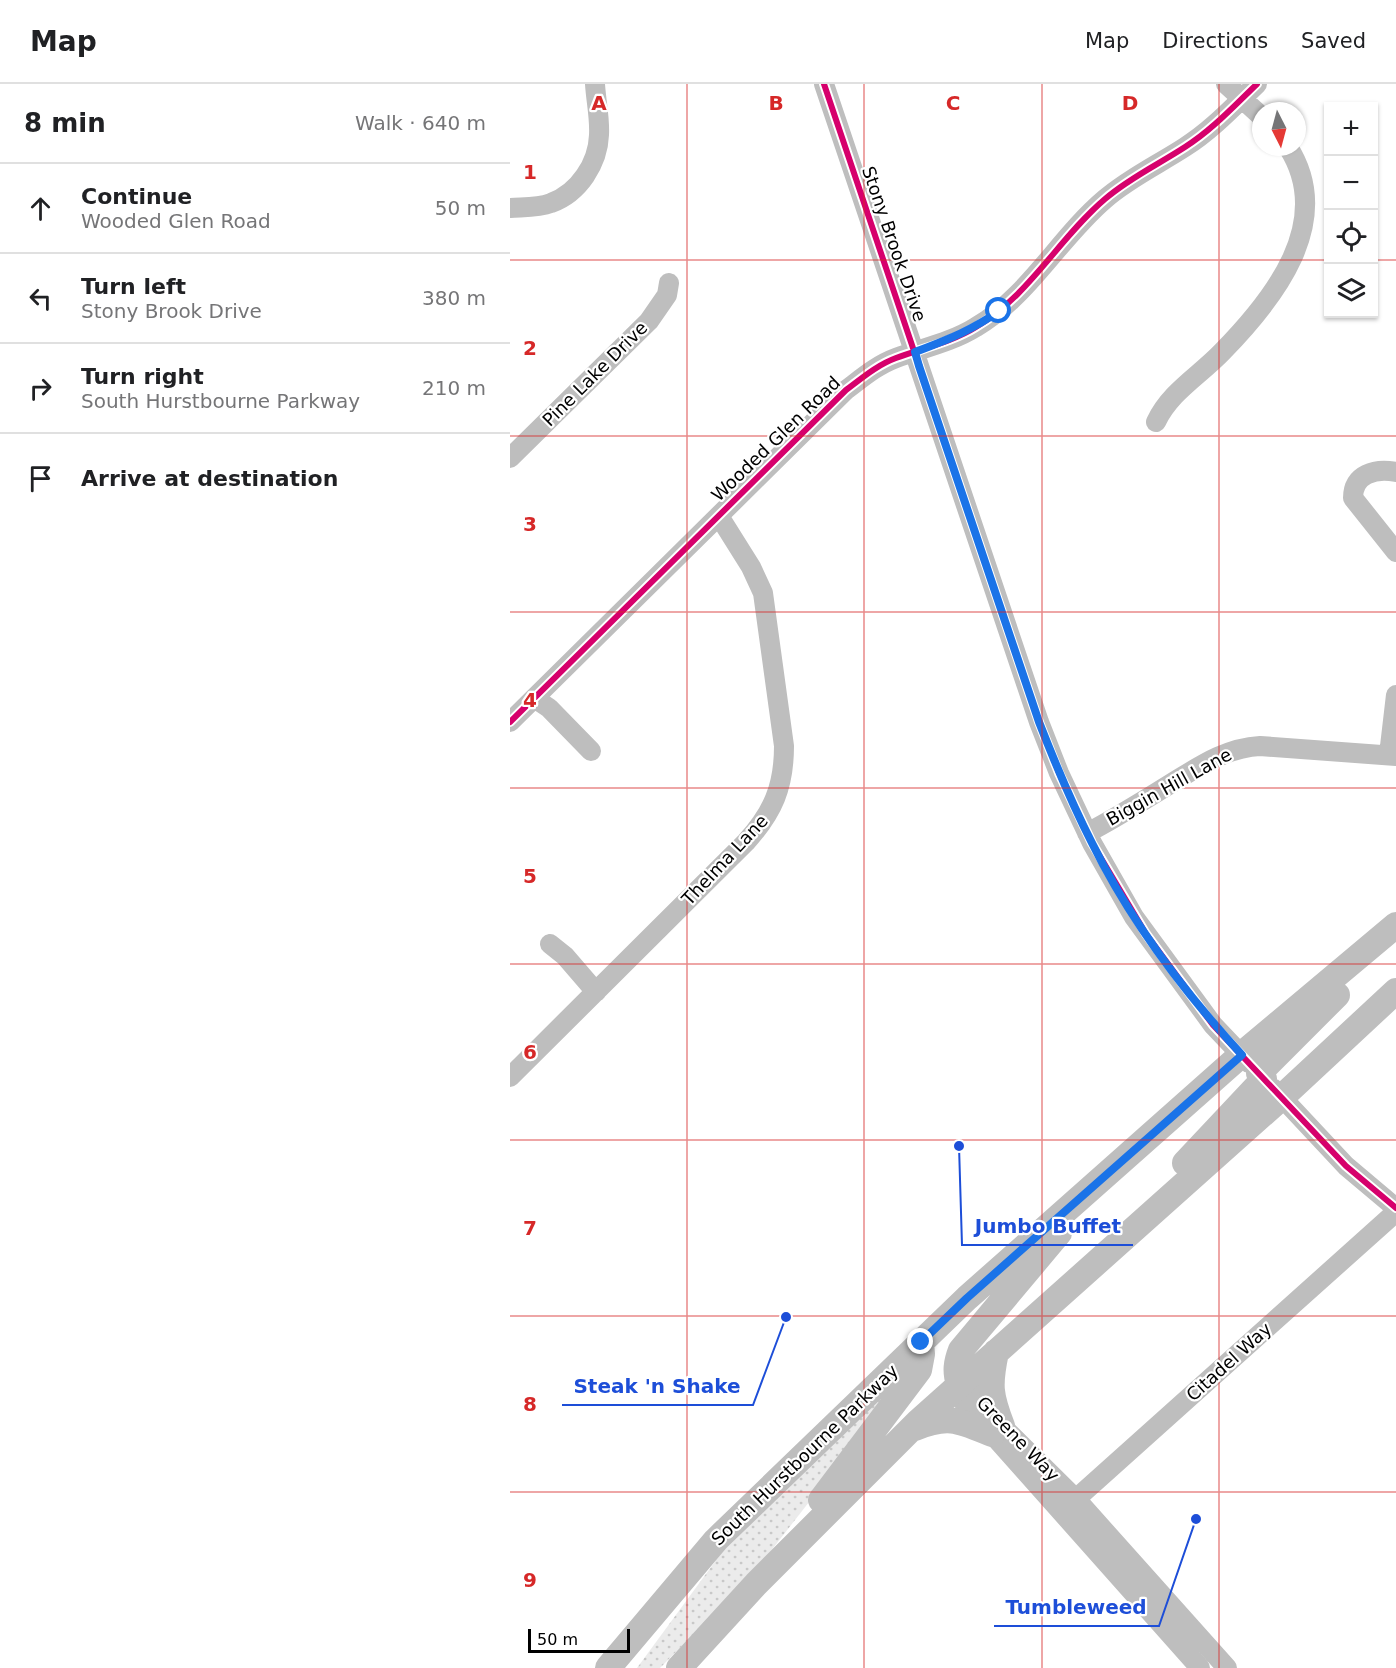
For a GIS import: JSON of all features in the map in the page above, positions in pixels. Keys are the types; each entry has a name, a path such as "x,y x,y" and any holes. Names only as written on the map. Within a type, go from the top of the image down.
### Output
{"main road":[{"name":"South Hurstbourne Parkway","path":"1262,1076 1396,925"},
{"path":"679,1668 769,1570 909,1431 1142,1221 1186,1162 1396,930"},
{"name":"South Hurstbourne Parkway","path":"608,1668 716,1540 967,1298 1116,1167 1396,991"},
{"path":"959,1385 955,1372 956,1361 961,1350 1116,1167"},
{"path":"921,1342 959,1385"},
{"path":"769,1570 919,1370 922,1354 921,1342"},
{"path":"909,1431 933,1421 947,1420 997,1430 991,1390 996,1352"},
{"path":"631,1668 716,1540"}],"street":[{"path":"510,208 552,203 572,191 588,171 597,148 599,135 595,84"},
{"name":"Stony Brook Drive","path":"824,84 1039,722 1059,773 1087,833 1107,872 1146,934 1213,1024 1346,1166 1396,1210"},
{"path":"1226,84 1252,108"},
{"name":"Wooded Glen Road","path":"510,722 846,390 889,361 957,337 977,327 1012,301 1085,218 1106,198 1214,125 1257,84"},
{"path":"1156,422 1167,401 1222,352 1252,319 1274,290 1293,258 1304,220 1304,193 1298,168 1292,156"},
{"name":"Pine Lake Drive","path":"514,446 649,321 667,295 669,283"},
{"path":"1396,472 1375,471 1361,477 1353,487 1353,498 1396,552"},
{"name":"Thelma Lane","path":"510,1077 762,824 772,808 782,778 784,746 763,593 751,567 719,516"},
{"path":"1393,756 1396,695"},
{"path":"534,698 549,708 591,751"},
{"name":"Biggin Hill Lane","path":"1087,833 1219,755 1243,747 1260,746 1393,756"},
{"path":"550,944 565,956 596,992"},
{"name":"Citadel Way","path":"1061,1512 1396,1210"},
{"name":"Greene Way","path":"959,1385 961,1399 1076,1499 1227,1668"},
{"name":"Greene Way","path":"997,1430 1061,1512 1200,1668"}],"shaded area":[{"path":"902,1383 752,1575 660,1668 637,1668 747,1518 873,1394"}],"cycle path":[{"path":"824,84 1039,722 1059,773 1092,843 1146,934 1213,1025 1346,1166 1396,1208"},
{"path":"510,722 846,390 882,364 957,337 995,314 1028,283 1088,214 1114,191 1195,140 1257,84"}],"place":[{"name":"Jumbo Buffet","path":"959,1146"},
{"name":"Steak 'n Shake","path":"786,1317"},
{"name":"Tumbleweed","path":"1196,1519"}],"route":[{"path":"921,1342 967,1298 1242,1055 1213,1024 1134,917 1087,833 1059,773 1039,722 919,366 915,352 957,337 977,327 999,311"}]}
